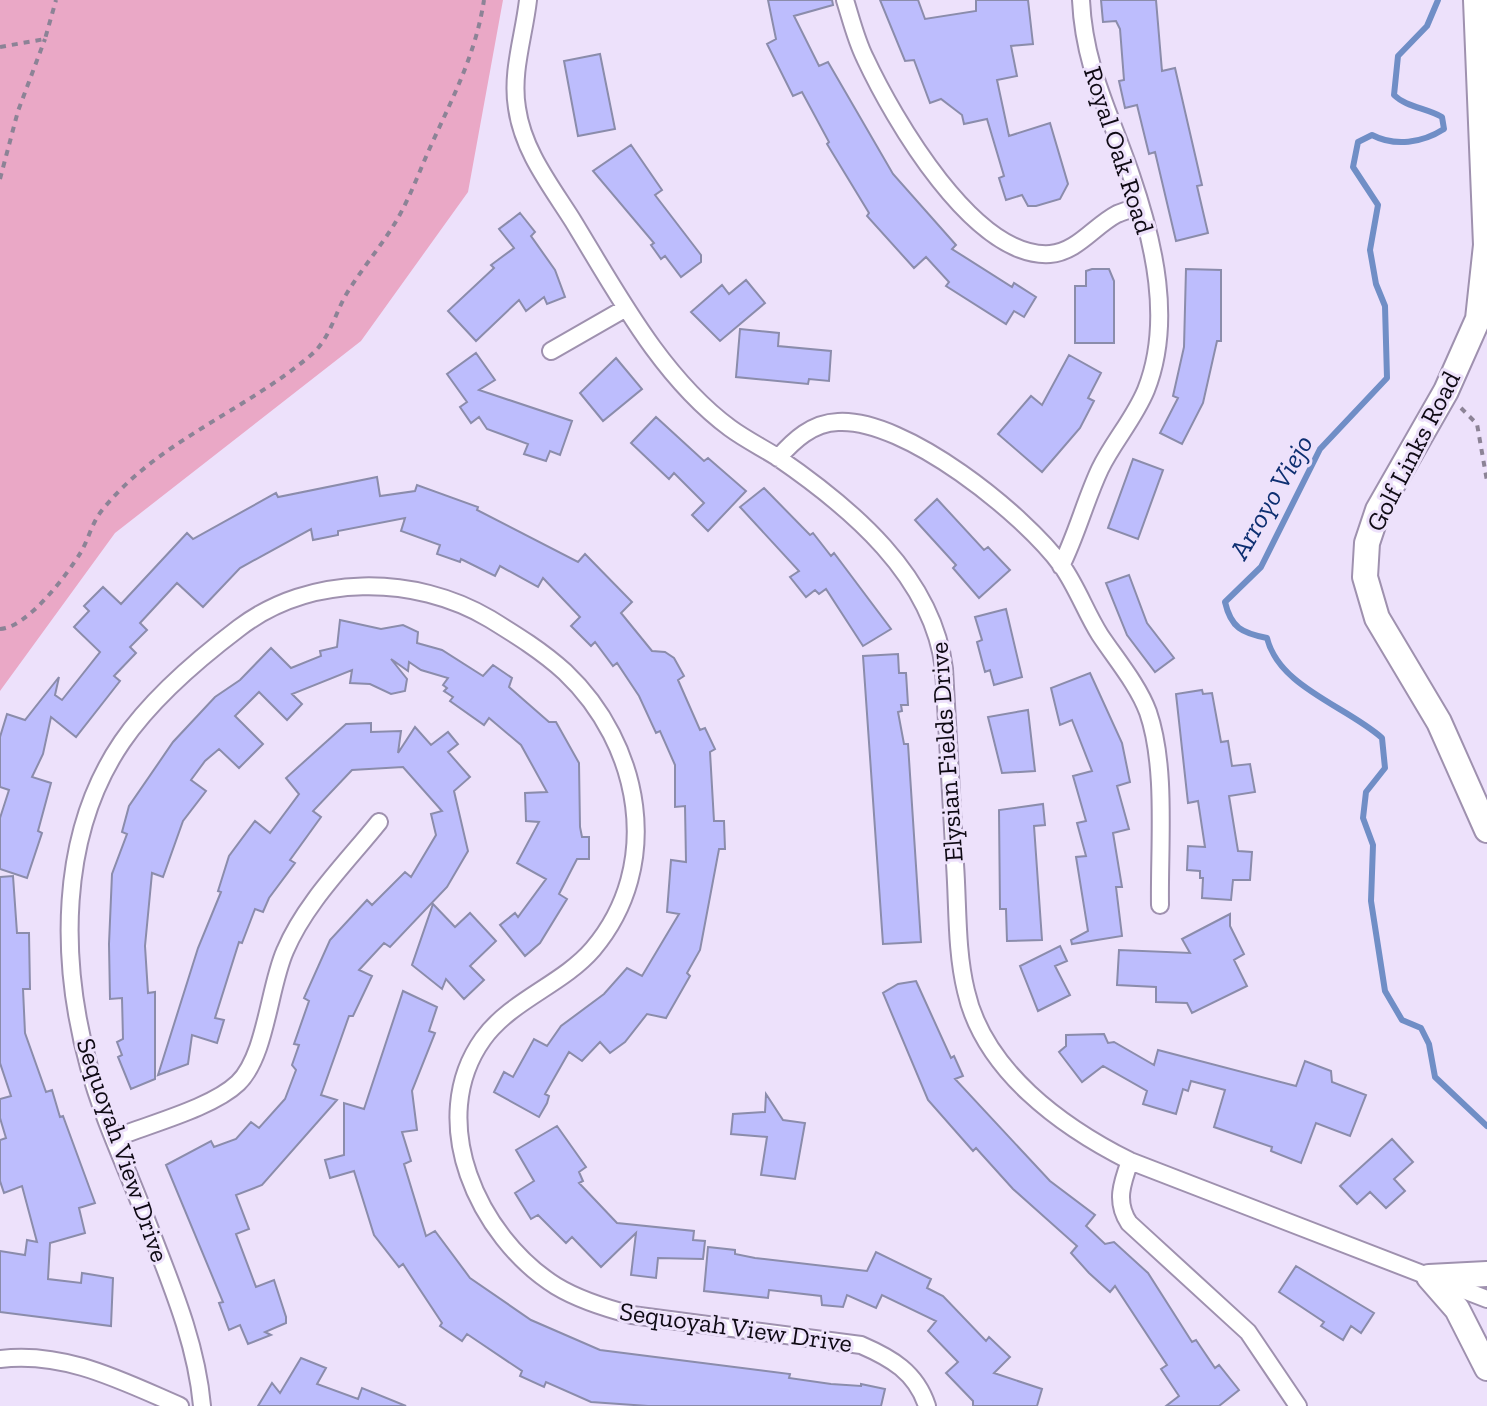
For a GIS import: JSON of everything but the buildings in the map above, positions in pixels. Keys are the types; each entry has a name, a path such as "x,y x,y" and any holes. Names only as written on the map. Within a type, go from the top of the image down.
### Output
{"main road":[{"name":"Golf Links Road","path":"1476,0 1486,245 1478,319 1446,391 1378,510 1367,543 1365,577 1377,618 1439,722 1487,830"},
{"path":"1429,1277 1487,1274"},
{"path":"1429,1277 1457,1309 1487,1368"}],"street":[{"name":"Elysian Fields Drive","path":"528,0 515,74 517,108 526,144 626,308 696,397 730,427 778,458 870,531 924,601 935,622 944,669 966,996 980,1027 1015,1079 1037,1102 1089,1141 1130,1161 1487,1299"},
{"path":"845,0 864,55 884,94 957,204 984,230 1010,245 1034,253 1052,254 1070,249 1117,214 1140,206"},
{"name":"Royal Oak Road","path":"1061,566 1076,537 1091,487 1146,391 1155,360 1160,322 1155,267 1140,206 1097,91 1085,48 1081,0"},
{"path":"551,351 626,308"},
{"path":"778,458 795,439 814,428 836,422 857,422 882,430 917,445 969,479 1005,509 1061,566 1147,710 1155,742 1160,905"},
{"name":"Sequoyah View Drive","path":"202,1406 191,1342 90,1072 75,1006 70,948 75,868 82,827 100,781 123,741 154,703 240,627 277,603 315,589 368,586 422,594 479,613 526,641 567,674 596,709 616,742 632,781 638,823 633,866 625,892 595,947 567,975 514,1009 496,1025 468,1062 459,1094 460,1133 470,1182 490,1221 520,1258 555,1285 595,1305 632,1315 861,1345 892,1359 913,1377 927,1406"},
{"path":"115,1138 218,1096 239,1082 254,1053 286,948 304,917 379,822"},
{"path":"1130,1161 1121,1186 1120,1202 1129,1223 1248,1332 1298,1406"},
{"path":"0,1359 39,1358 70,1363 99,1371 180,1406"}],"path":[{"path":"0,179 18,111 56,0"},
{"path":"0,629 13,627 45,598 82,551 103,508 140,474 176,444 215,422 301,363 321,345 348,292 397,220 417,179 470,64 484,0"},
{"path":"0,47 45,39"},
{"path":"1446,391 1477,424 1487,481"}],"shaded area":[{"path":"0,0 503,0 468,192 361,341 115,533 0,691"}],"waterway":[{"name":"Arroyo Viejo","path":"1438,0 1427,26 1398,56 1394,95 1442,117 1444,129 1427,138 1408,142 1390,141 1372,135 1358,142 1353,167 1378,205 1370,250 1376,284 1385,306 1387,378 1320,449 1261,567 1225,602 1234,623 1244,631 1267,638 1274,655 1299,683 1382,738 1385,768 1366,792 1363,818 1373,845 1371,901 1385,991 1402,1020 1421,1028 1429,1044 1435,1077 1487,1126"}]}
